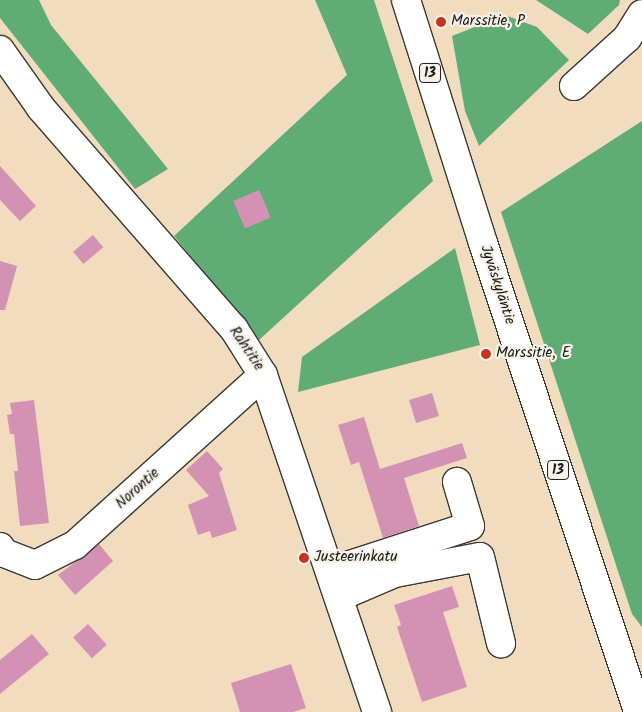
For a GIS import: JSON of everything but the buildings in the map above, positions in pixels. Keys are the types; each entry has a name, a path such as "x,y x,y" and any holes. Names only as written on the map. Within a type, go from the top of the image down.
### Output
{"main road":[{"name":"Jyväskyläntie","path":"406,0 483,243 638,704"},
{"path":"574,86 639,28"},
{"name":"Rahtitie","path":"0,50 41,108 234,329 263,375 340,596 377,712"},
{"name":"Norontie","path":"0,547 4,553 35,564 75,545 263,375"},
{"path":"331,571 470,526 457,482"},
{"path":"340,596 396,573 480,557 501,643"}],"green space":[{"path":"0,0 39,0 51,25 168,169 135,189 0,18"},
{"path":"315,0 374,0 433,181 259,340 174,236 347,75"},
{"path":"536,0 620,0 619,5 588,34"},
{"path":"505,15 537,27 569,60 479,146 465,111 452,36"},
{"path":"642,121 642,627 632,614 501,212"},
{"path":"455,248 480,345 298,392 302,357"}],"place":[{"name":"Marssitie, P","path":"441,22"},
{"name":"Marssitie, E","path":"486,354"},
{"name":"Justeerinkatu","path":"304,558"}]}
